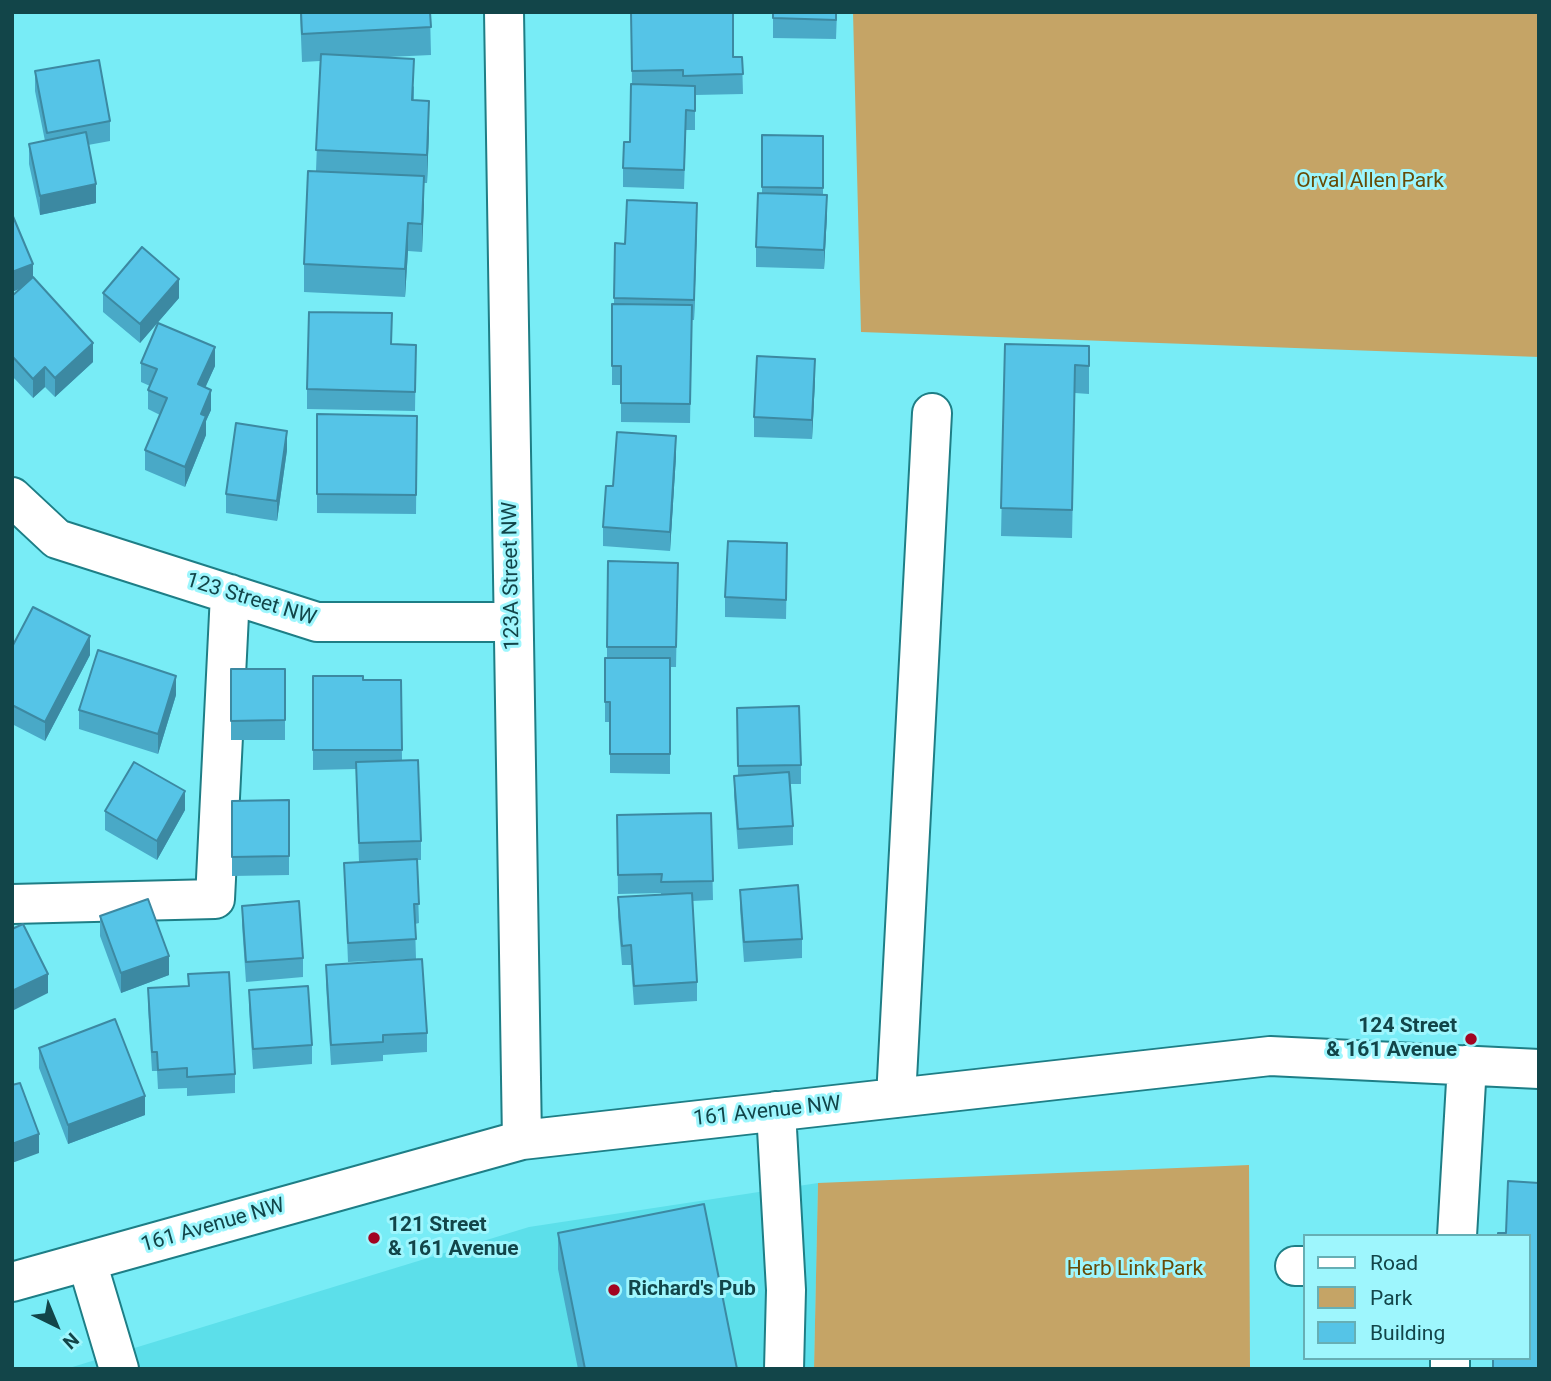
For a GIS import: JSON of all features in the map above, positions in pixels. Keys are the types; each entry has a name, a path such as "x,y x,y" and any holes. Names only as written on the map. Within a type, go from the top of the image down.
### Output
{"street":[{"name":"123A Street NW","path":"504,12 522,1140"},
{"path":"896,1098 932,413"},
{"name":"123 Street NW","path":"12,497 57,539 317,622 512,622"},
{"path":"12,904 215,899 230,594"},
{"name":"161 Avenue NW","path":"12,1282 522,1140 1270,1056 1539,1069"},
{"path":"1457,1234 1466,1065"},
{"path":"776,1111 786,1290 784,1369"},
{"path":"87,1262 119,1369"}],"shaded area":[{"path":"818,1183 814,1369 66,1369 529,1227"}],"green space":[{"name":"Orval Allen Park","path":"853,12 1539,12 1539,357 861,332"},
{"name":"Herb Link Park","path":"1249,1165 1250,1369 814,1369 818,1183"}],"building":[{"path":"301,12 430,12 431,27 302,34"},
{"path":"631,12 733,12 733,57 742,57 743,74 683,76 683,70 632,71"},
{"path":"773,12 836,12 836,20 773,18"},
{"path":"321,54 414,59 412,100 429,101 427,155 316,150"},
{"path":"99,60 110,121 47,133 35,71"},
{"path":"631,84 695,86 695,111 686,110 684,170 623,168 624,142 630,142"},
{"path":"86,132 96,184 40,196 29,144"},
{"path":"762,135 823,136 823,188 762,187"},
{"path":"308,171 424,176 422,224 408,223 405,269 304,264"},
{"path":"758,193 827,195 824,250 756,247"},
{"path":"627,200 697,203 694,300 614,298 615,243 625,244"},
{"path":"12,214 33,264 12,272"},
{"path":"142,247 179,279 140,324 103,293"},
{"path":"33,277 93,343 55,378 45,367 33,379 12,356 12,296"},
{"path":"612,304 692,305 690,404 621,403 621,366 612,366"},
{"path":"309,312 392,313 391,344 416,345 415,392 307,389"},
{"path":"158,323 215,347 198,384 211,390 201,414 206,416 185,467 145,450 167,398 148,390 157,369 141,363"},
{"path":"1005,344 1089,346 1089,366 1075,365 1072,510 1001,508"},
{"path":"757,356 815,359 812,420 754,417"},
{"path":"317,414 417,416 416,495 317,494"},
{"path":"236,423 287,431 277,501 226,494"},
{"path":"617,432 676,436 670,532 603,527 606,486 613,486"},
{"path":"728,541 787,543 786,600 725,597"},
{"path":"608,561 678,563 676,647 607,647"},
{"path":"33,607 90,636 45,722 12,705 12,647"},
{"path":"98,650 176,676 158,734 79,710"},
{"path":"605,658 670,658 670,754 610,754 610,702 605,702"},
{"path":"231,669 285,669 285,720 231,721"},
{"path":"313,676 363,676 363,680 401,680 402,750 313,750"},
{"path":"799,706 801,765 738,766 737,708"},
{"path":"418,760 421,841 359,843 356,762"},
{"path":"134,762 185,791 157,841 105,811"},
{"path":"789,772 793,826 738,829 734,776"},
{"path":"289,800 289,856 232,857 232,801"},
{"path":"711,813 713,881 661,882 662,874 618,875 617,815"},
{"path":"417,859 419,904 414,904 416,939 348,943 344,863"},
{"path":"798,885 802,939 744,942 740,890"},
{"path":"692,893 697,982 634,986 631,945 622,946 618,897"},
{"path":"148,899 169,956 121,973 100,916"},
{"path":"299,901 303,958 246,962 242,906"},
{"path":"23,924 48,974 12,991 12,929"},
{"path":"422,959 427,1033 383,1035 383,1042 331,1045 326,965"},
{"path":"229,972 235,1074 187,1077 187,1068 158,1070 157,1052 152,1052 148,988 189,986 188,974"},
{"path":"308,986 312,1045 253,1049 249,990"},
{"path":"115,1019 145,1096 68,1125 39,1048"},
{"path":"20,1083 39,1134 12,1144 12,1085"},
{"path":"1508,1181 1539,1183 1539,1369 1493,1369 1493,1360 1530,1360 1530,1234 1498,1234 1506,1233"},
{"path":"704,1204 737,1369 585,1369 558,1233"}],"place":[{"name":"124 Street & 161 Avenue","path":"1471,1039"},
{"name":"121 Street & 161 Avenue","path":"374,1238"},
{"name":"Richard's Pub","path":"614,1290"}]}
